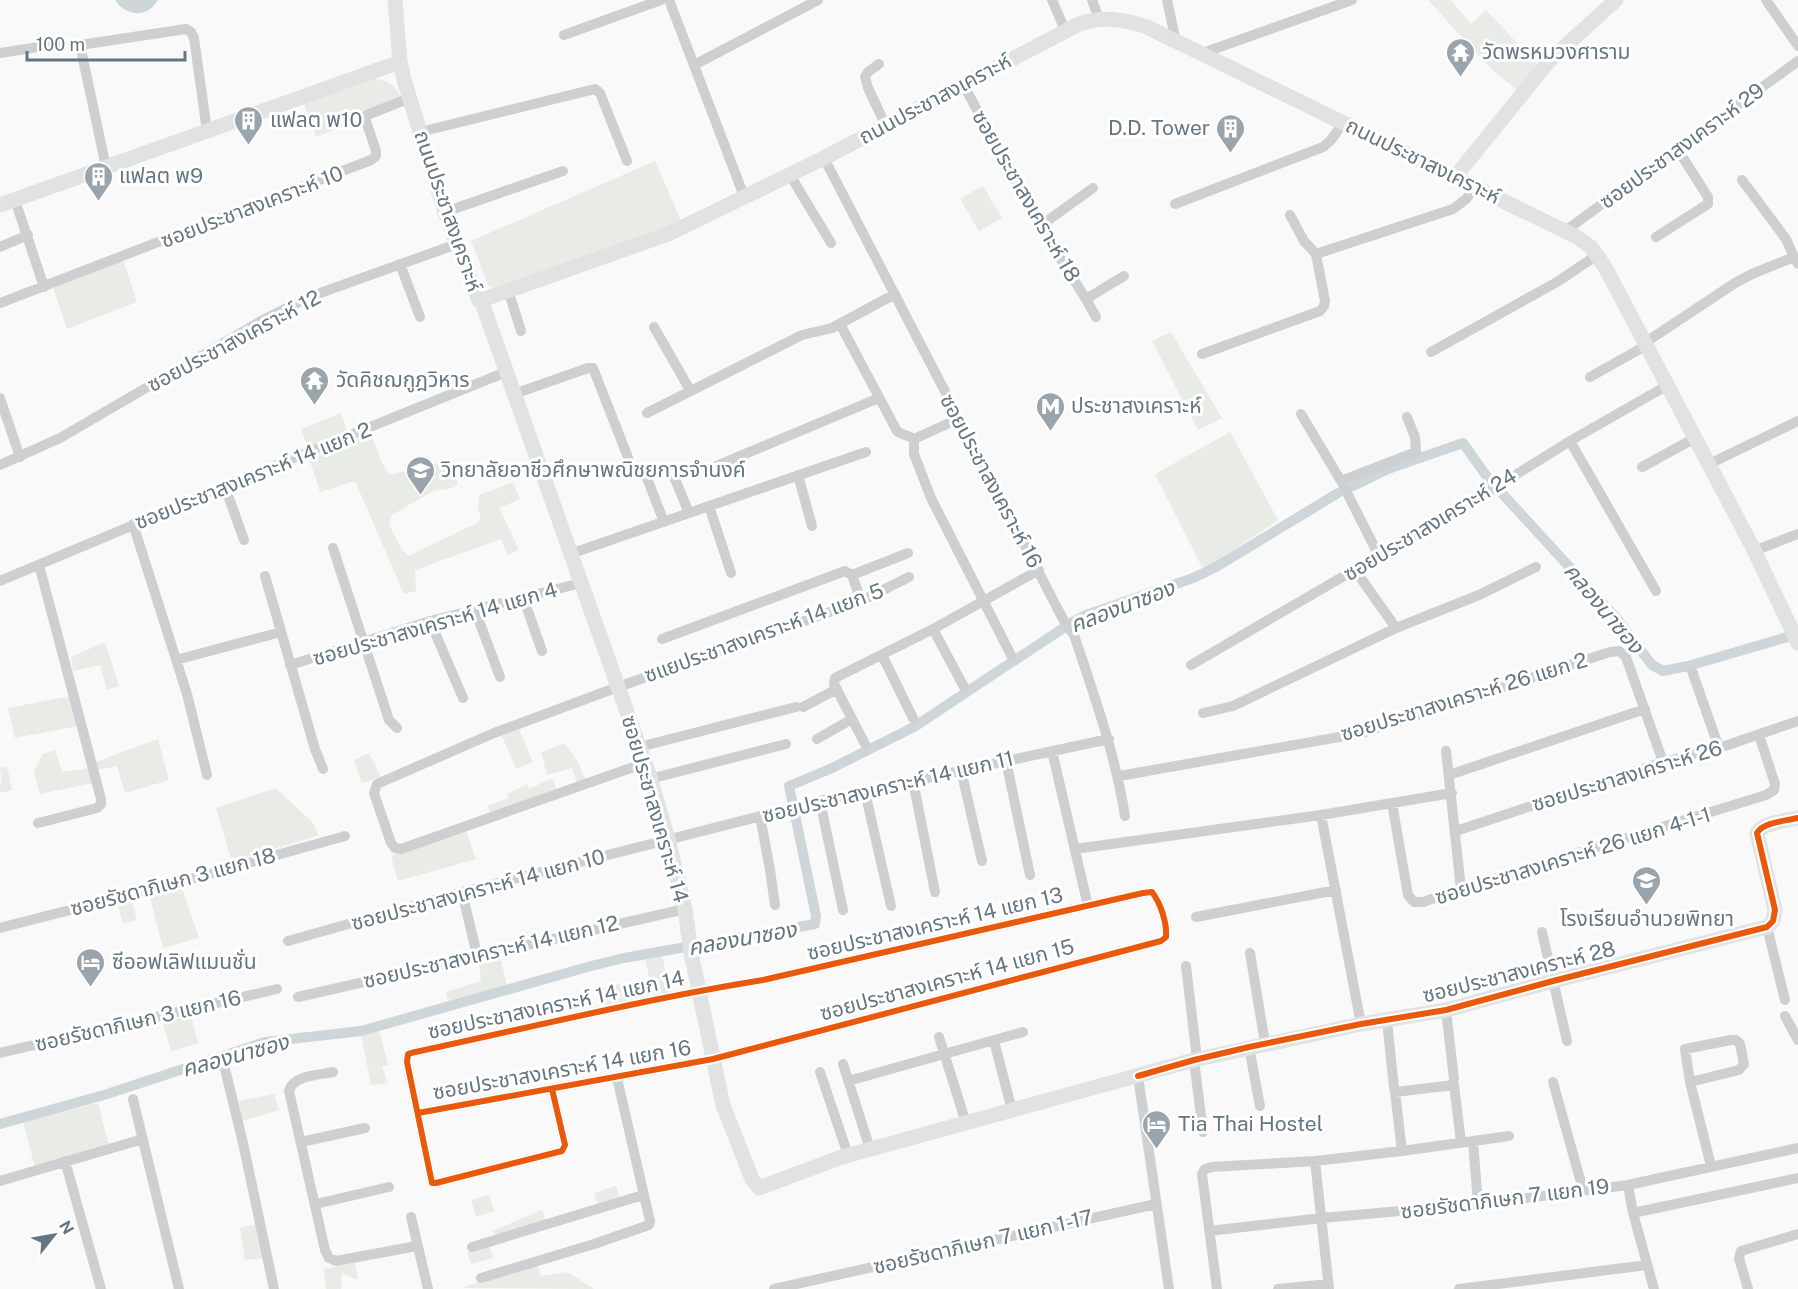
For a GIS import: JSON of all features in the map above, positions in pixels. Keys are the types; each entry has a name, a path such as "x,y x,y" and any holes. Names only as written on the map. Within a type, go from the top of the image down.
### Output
{"street":[{"path":"386,0 390,40 400,62"},
{"path":"395,0 400,62"},
{"path":"564,35 661,0"},
{"path":"669,0 744,196"},
{"path":"694,65 818,0"},
{"path":"1052,0 1065,30"},
{"path":"1092,0 1099,19"},
{"path":"1167,0 1176,42"},
{"path":"1200,54 1352,0"},
{"path":"1455,177 1549,61 1616,0"},
{"path":"1766,0 1796,40"},
{"name":"ถนนประชาสงเคราะห์","path":"400,62 446,212 481,300 668,234 824,158 1065,30 1099,19 1133,22 1585,242 1597,255 1647,344 1796,637"},
{"path":"106,167 80,45 186,29 191,32 194,39 207,131"},
{"path":"0,53 58,44"},
{"name":"ซอยประชาสงเคราะห์ 29","path":"1565,231 1798,61"},
{"path":"0,205 400,62"},
{"path":"879,64 865,77 886,126"},
{"name":"ซอยประชาสงเคราะห์ 18","path":"963,84 1040,226 1086,299 1124,276"},
{"path":"420,132 595,89 600,93 627,161"},
{"name":"ซอยประชาสงเคราะห์ 10","path":"0,303 371,160 376,156 376,151 365,118 367,115 410,98"},
{"path":"1174,204 1323,147 1344,123"},
{"path":"1656,237 1708,204 1708,197 1678,150"},
{"name":"ซอยประชาสงเคราะห์ 16","path":"824,158 958,419 1064,621 1074,635 1109,739 1119,776 1125,816"},
{"path":"446,212 562,171"},
{"path":"790,175 831,243"},
{"path":"1590,377 1647,344 1752,274 1797,263 1786,239 1742,180"},
{"path":"1316,254 1453,208 1460,205 1475,187"},
{"path":"1040,226 1093,188"},
{"path":"15,200 44,287"},
{"path":"1202,354 1320,311 1324,306 1316,254 1304,241 1290,215"},
{"path":"0,247 28,235"},
{"name":"ซอยประชาสงเคราะห์ 12","path":"0,465 60,438 261,321 309,297 457,244"},
{"path":"1431,352 1557,282 1597,255"},
{"path":"400,264 420,317"},
{"path":"508,290 521,331"},
{"path":"647,413 802,335 840,324 895,294"},
{"path":"1086,299 1096,317"},
{"name":"ซอยประชาสงเคราะห์ 14","path":"481,300 645,763 668,839 685,909 723,1105 752,1179 759,1188 848,1155 1138,1076"},
{"path":"840,324 897,431 900,434 908,434 914,439"},
{"path":"654,327 690,390"},
{"path":"514,394 593,368 629,460"},
{"name":"ซอยประชาสงเคราะห์ 14 แยก 2","path":"0,581 133,524 506,372"},
{"name":"ซอยประชาสงเคราะห์ 24","path":"1191,665 1668,385"},
{"path":"0,398 20,457"},
{"path":"716,466 879,398"},
{"path":"1301,414 1341,481 1379,556"},
{"path":"1341,481 1416,452 1415,437 1407,417"},
{"path":"914,439 958,419"},
{"path":"1710,464 1798,421"},
{"path":"1642,467 1695,438"},
{"path":"914,439 914,454 931,498 1011,655"},
{"path":"1570,441 1656,591"},
{"path":"570,554 866,452"},
{"path":"645,473 664,522"},
{"path":"798,475 812,526"},
{"path":"675,479 689,513"},
{"path":"225,487 244,540"},
{"path":"709,506 732,573"},
{"path":"133,524 187,694 207,776"},
{"path":"1754,551 1780,539 1798,534"},
{"path":"333,548 389,720 397,728"},
{"path":"852,575 908,553"},
{"path":"38,823 97,808 101,804 39,565"},
{"path":"1203,713 1233,706 1396,628 1479,595 1536,567"},
{"path":"865,744 833,681 835,678 984,602 1039,570"},
{"path":"1355,570 1396,628"},
{"path":"662,639 846,571 852,575 861,601"},
{"path":"265,576 315,749 323,769"},
{"name":"ซแยประชาสงเคราะห์ 14 แยก 5","path":"645,763 401,849 395,848 391,843 374,793 377,784 494,733 861,601 909,577"},
{"name":"ซอยประชาสงเคราะห์ 14 แยก 4","path":"290,665 430,621 580,583"},
{"path":"524,597 542,651"},
{"path":"475,610 500,677"},
{"path":"430,621 463,698"},
{"path":"933,629 964,687"},
{"path":"176,660 281,632"},
{"name":"ซอยประชาสงเคราะห์ 26 แยก 2","path":"1119,776 1362,733 1619,651 1626,657 1663,762"},
{"path":"882,655 913,718"},
{"path":"1692,671 1719,747"},
{"path":"639,747 799,707 837,689"},
{"path":"1449,775 1645,709"},
{"path":"816,739 852,719"},
{"name":"ซอยประชาสงเคราะห์ 26","path":"1456,831 1663,762 1759,735 1798,721"},
{"name":"ซอยประชาสงเคราะห์ 26 แยก 4-1-1","path":"1392,802 1408,895 1414,902 1423,902 1766,795 1774,790 1775,784 1759,735"},
{"name":"ซอยประชาสงเคราะห์ 14 แยก 11","path":"668,839 820,801 1109,739"},
{"path":"650,779 786,744"},
{"path":"1052,751 1088,906"},
{"path":"1446,751 1461,889"},
{"path":"1006,761 1030,875"},
{"path":"962,770 982,861"},
{"path":"913,781 935,892"},
{"path":"865,792 891,906"},
{"path":"1075,849 1452,793"},
{"path":"820,801 843,910"},
{"path":"1321,814 1361,1024"},
{"path":"760,816 775,905"},
{"path":"1785,1000 1767,927 1773,921 1775,910 1757,833 1759,829 1766,826 1798,818"},
{"name":"ซอยรัชดาภิเษก 3 แยก 18","path":"0,928 191,879 345,836"},
{"name":"ซอยประชาสงเคราะห์ 14 แยก 10","path":"288,941 462,892 668,839"},
{"path":"1196,917 1336,890"},
{"path":"462,892 477,955"},
{"name":"ซอยประชาสงเคราะห์ 14 แยก 13","path":"700,991 763,980 1143,893 1152,892 1163,914"},
{"name":"ซอยประชาสงเคราะห์ 14 แยก 12","path":"298,997 685,909"},
{"name":"ซอยประชาสงเคราะห์ 14 แยก 15","path":"713,1059 1161,941 1167,933 1163,914"},
{"name":"ซอยประชาสงเคราะห์ 28","path":"1138,1076 1196,1059 1265,1043 1446,1010 1767,927"},
{"path":"1542,932 1567,1041"},
{"path":"1250,952 1265,1043"},
{"path":"1186,966 1203,1132"},
{"name":"ซอยรัชดาภิเษก 3 แยก 16","path":"0,1053 277,989"},
{"name":"ซอยประชาสงเคราะห์ 14 แยก 14","path":"552,1089 565,1144 563,1150 436,1184 432,1183 407,1062 408,1054 493,1033 700,991"},
{"path":"1446,1010 1454,1079"},
{"path":"1785,1016 1798,1040"},
{"path":"1387,1021 1394,1088"},
{"path":"848,1081 1023,1032"},
{"path":"939,1036 966,1123"},
{"path":"1690,1082 1739,1070 1744,1064 1740,1044 1736,1040 1731,1040 1685,1049 1690,1082 1711,1166"},
{"path":"994,1041 1012,1110"},
{"path":"1249,1047 1260,1106"},
{"name":"ซอยประชาสงเคราะห์ 14 แยก 16","path":"418,1113 713,1059"},
{"path":"843,1064 870,1149"},
{"path":"225,1069 274,1289"},
{"path":"333,1072 297,1080 291,1085 289,1091 325,1250 332,1260 417,1246"},
{"path":"820,1072 848,1155"},
{"path":"1138,1076 1169,1289"},
{"path":"481,1278 649,1225 650,1221 617,1078"},
{"path":"1553,1082 1583,1190"},
{"path":"1402,1151 1395,1092 1454,1085 1478,1204"},
{"path":"134,1099 179,1289"},
{"path":"302,1143 365,1128"},
{"path":"1217,1289 1202,1174 1205,1169 1315,1161 1509,1136"},
{"path":"0,1181 143,1139"},
{"name":"ซอยรัชดาภิเษก 7 แยก 19","path":"1209,1232 1322,1218 1478,1204 1628,1185 1798,1148"},
{"path":"65,1161 101,1289"},
{"path":"1278,1289 1329,1286 1315,1161"},
{"path":"1633,1213 1798,1178"},
{"path":"1628,1185 1633,1213 1654,1289"},
{"path":"316,1204 389,1187"},
{"path":"472,1247 643,1195"},
{"name":"ซอยรัชดาภิเษก 7 แยก 1-17","path":"774,1289 1156,1204"},
{"path":"411,1217 428,1289"},
{"path":"1748,1289 1739,1258 1741,1251 1798,1234"},
{"path":"1459,1289 1647,1265"}],"shaded area":[{"path":"115,0 158,0 149,10 137,13 125,10"},
{"path":"1428,0 1451,0 1471,24 1486,10 1538,65 1518,90 1494,72"},
{"path":"375,79 391,84 401,97 368,117 316,137 304,104"},
{"path":"655,161 682,223 495,289 488,285 471,241"},
{"path":"983,186 1002,218 979,231 960,199"},
{"path":"123,260 137,302 67,329 53,288"},
{"path":"1171,332 1222,418 1198,430 1152,341"},
{"path":"341,413 348,433 308,448 301,429"},
{"path":"370,432 382,463 390,475 438,463 451,464 458,484 453,488 433,491 392,515 389,525 408,556 477,523 481,518 478,508 479,495 513,482 520,499 499,508 519,550 507,555 501,539 415,570 416,591 404,594 355,481 320,492 309,458"},
{"path":"1230,432 1278,520 1215,563 1202,567 1155,474"},
{"path":"105,642 119,686 107,690 100,665 73,671 71,657"},
{"path":"71,696 78,726 15,738 8,708"},
{"path":"519,729 533,762 516,769 502,736"},
{"path":"158,739 169,780 125,793 117,766 97,770 95,762"},
{"path":"565,743 577,760 586,781 577,784 572,768 547,775 541,752"},
{"path":"55,750 62,772 89,768 93,783 40,794 34,772 43,754"},
{"path":"369,753 381,777 362,783 354,760"},
{"path":"7,766 12,790 0,793 2,783 0,768"},
{"path":"553,778 557,791 491,815 488,806 508,798 507,794 527,784 529,789"},
{"path":"276,788 313,823 319,835 232,862 216,808"},
{"path":"466,831 476,859 398,881 391,856"},
{"path":"181,885 199,938 163,948 149,894"},
{"path":"131,899 137,920 123,924 117,903"},
{"path":"499,953 507,985 448,1002 446,992 481,981 478,958"},
{"path":"662,955 671,995 654,999 645,959"},
{"path":"628,982 633,1001 605,1008 600,988"},
{"path":"191,1015 198,1043 171,1051 163,1023"},
{"path":"379,1028 388,1065 382,1066 388,1083 371,1085 361,1034"},
{"path":"274,1094 279,1110 242,1121 239,1101"},
{"path":"98,1103 109,1146 35,1168 23,1121"},
{"path":"616,1186 620,1198 598,1205 594,1193"},
{"path":"489,1195 494,1211 476,1217 471,1200"},
{"path":"542,1210 546,1222 496,1235 492,1231"},
{"path":"256,1224 264,1258 245,1260 240,1228"},
{"path":"489,1245 493,1258 471,1264 467,1252"},
{"path":"355,1263 358,1280 342,1273 341,1289 326,1289 324,1269"},
{"path":"537,1264 541,1276 567,1272 594,1289 461,1288"}],"waterway":[{"name":"คลองนาซอง","path":"1353,486 1388,469 1463,443 1488,478 1618,620 1652,665 1663,671 1798,634"},
{"name":"คลองนาซอง","path":"0,1124 104,1095 265,1042 361,1031 624,958 815,924 816,916 789,786 830,769 914,727 1071,623 1086,615 1193,578 1216,567 1338,493"}],"cycle path":[{"path":"1138,1076 1249,1047 1361,1024 1446,1010 1767,927 1773,921 1775,910 1757,833 1769,824 1798,818"},
{"path":"418,1113 713,1059 1161,941 1166,937 1163,914 1152,892 1143,893 763,980 631,1005 408,1054 407,1062 432,1183 562,1151 565,1145 552,1089"}],"place":[{"name":"วัดพรหมวงศาราม","path":"1461,78"},
{"name":"แฟลต พ10","path":"249,146"},
{"name":"D.D. Tower","path":"1231,154"},
{"name":"แฟลต พ9","path":"98,202"},
{"name":"วัดคิชฌกูฎวิหาร","path":"315,406"},
{"name":"ประชาสงเคราะห์","path":"1050,432"},
{"name":"วิทยาลัยอาชีวศึกษาพณิชยการจำนงค์","path":"420,496"},
{"name":"โรงเรียนอำนวยพิทยา","path":"1647,906"},
{"name":"ซีออฟเลิฟแมนชั่น","path":"91,988"},
{"name":"Tia Thai Hostel","path":"1157,1150"}]}
